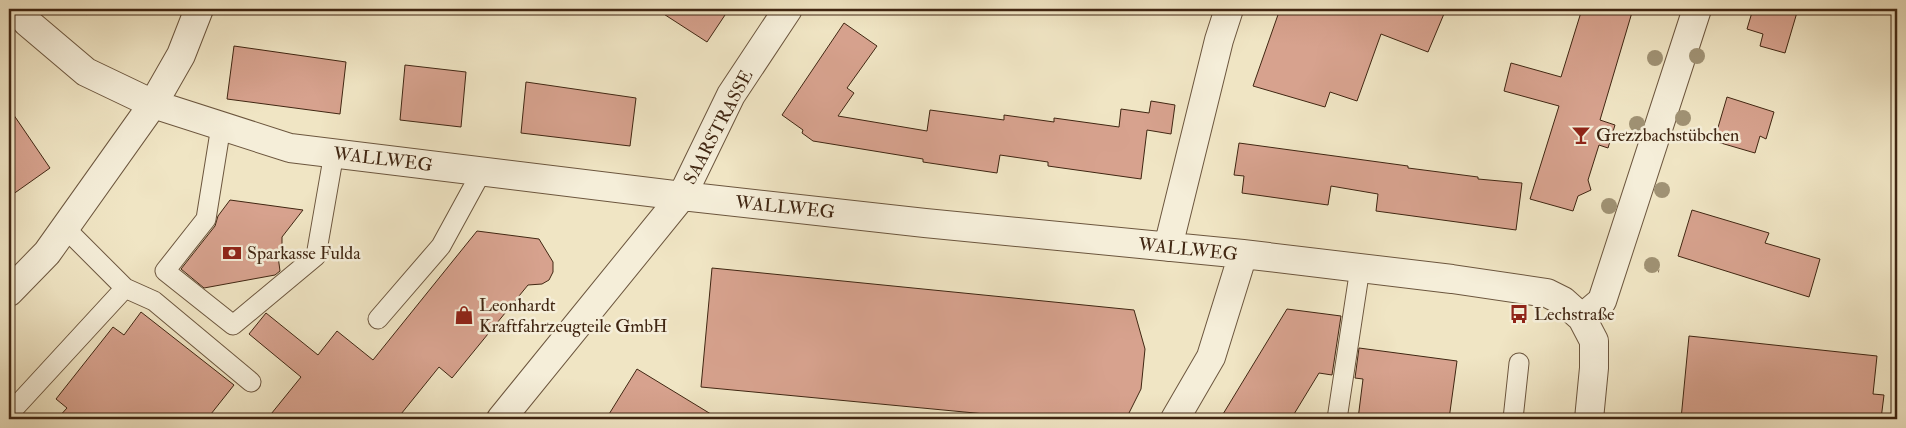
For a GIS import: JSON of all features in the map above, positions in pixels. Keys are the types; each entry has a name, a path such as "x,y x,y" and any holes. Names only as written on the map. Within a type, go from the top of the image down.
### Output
{"street":[{"name":"WALLWEG","path":"16,9 27,22 86,72 153,104 290,148 682,196 924,223 1244,254 1452,279 1546,293 1563,301 1582,318"},
{"path":"9,292 47,253 153,104 181,55 199,9"},
{"name":"SAARSTRASSE","path":"501,419 682,196 732,95 788,9"},
{"path":"1168,247 1227,9"},
{"path":"1588,419 1594,368 1594,341 1582,318 1602,301 1697,9"},
{"path":"1175,419 1211,358 1244,254"}],"lane":[{"path":"221,126 206,219 165,271 233,325 316,256 334,154"},
{"path":"378,319 442,246 482,171"},
{"path":"66,228 125,288 154,301 251,382"},
{"path":"1337,419 1360,268"},
{"path":"9,414 125,288"},
{"path":"1513,419 1519,363"}],"path":[{"path":"86,14 92,9"}],"building":[{"path":"656,9 729,9 707,42"},
{"path":"1280,9 1446,9 1428,52 1381,34 1357,101 1330,92 1325,107 1253,86"},
{"path":"1582,9 1633,9 1600,120 1615,125 1608,148 1599,145 1588,180 1591,190 1578,196 1573,211 1530,199 1559,106 1504,91 1511,63 1561,77"},
{"path":"1753,9 1798,9 1785,53 1760,46 1763,34 1747,29"},
{"path":"844,23 877,46 847,88 854,93 838,116 927,131 930,110 1004,120 1004,115 1054,122 1054,118 1119,127 1121,109 1149,113 1151,101 1175,105 1171,134 1147,130 1141,179 1048,166 1048,162 1000,155 997,173 923,162 923,159 813,141 802,133 803,130 782,115"},
{"path":"234,46 346,62 340,114 227,99"},
{"path":"405,65 466,72 461,127 400,120"},
{"path":"526,82 636,98 630,146 521,133"},
{"path":"1727,97 1774,112 1766,139 1760,136 1755,153 1714,141"},
{"path":"9,108 50,168 9,197"},
{"path":"1239,143 1408,166 1408,168 1478,177 1478,179 1522,183 1516,230 1376,211 1378,194 1331,186 1328,205 1242,193 1244,176 1234,175"},
{"name":"Sparkasse Fulda","path":"230,200 303,210 282,237 282,246 278,256 280,271 275,275 204,288 181,269 215,226 218,216"},
{"path":"1692,210 1769,233 1765,243 1820,259 1809,297 1678,256"},
{"path":"477,231 539,239 553,262 553,272 549,280 542,284 528,285 452,378 439,367 397,419 267,419 301,377 249,334 266,313 318,355 337,331 373,360"},
{"path":"712,268 1134,310 1145,349 1141,389 1126,419 1038,419 701,387"},
{"path":"1287,309 1341,316 1332,375 1319,373 1291,419 1220,419"},
{"path":"141,312 234,385 207,419 57,419 67,408 56,399 113,327 124,335"},
{"path":"1689,336 1877,356 1873,394 1884,395 1881,419 1681,419"},
{"path":"1359,348 1457,361 1449,419 1358,419 1363,379 1355,378"},
{"path":"637,369 719,419 606,419"}],"place":[{"name":"Grezzbachstübchen","path":"1581,135"},
{"name":"Sparkasse Fulda","path":"232,253"},
{"name":"Lechstraße","path":"1519,314"},
{"name":"Leonhardt Kraftfahrzeugteile GmbH","path":"464,315"}]}
